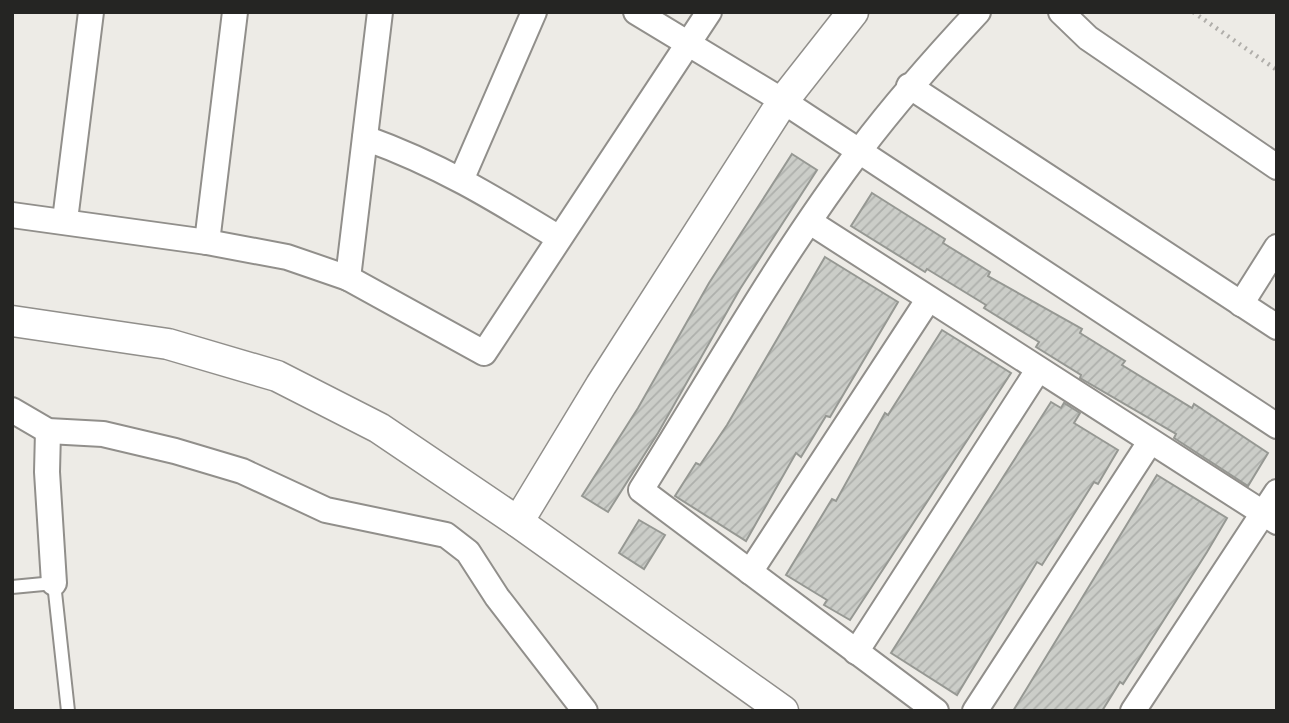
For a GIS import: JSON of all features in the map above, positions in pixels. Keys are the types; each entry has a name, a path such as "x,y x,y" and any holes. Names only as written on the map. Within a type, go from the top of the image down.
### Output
{"street":[{"path":"65,220 91,12"},
{"path":"207,242 235,12"},
{"path":"348,278 380,12"},
{"path":"462,178 534,12"},
{"path":"636,12 688,41 783,101 1277,426"},
{"path":"12,215 65,220 287,257 348,278 484,354 709,12"},
{"path":"518,522 601,385 783,101 853,12"},
{"path":"936,711 641,490 810,222 858,152 909,86 978,12"},
{"path":"1061,12 1088,38 1277,167"},
{"path":"909,86 1277,327"},
{"path":"365,138 421,158 462,178 559,238"},
{"path":"810,222 1150,443 1272,509 1133,711"},
{"path":"1241,304 1277,247"},
{"path":"750,572 928,300"},
{"path":"12,321 168,344 277,376 379,428 518,522 783,711"},
{"path":"856,652 1038,370"},
{"path":"12,410 48,431 103,434 175,451 242,471 327,510 446,535 468,552 497,597 585,711"},
{"path":"48,431 47,472 54,583"},
{"path":"975,711 1150,443"}],"lane":[{"path":"12,587 54,583 68,711"}],"path":[{"path":"1193,12 1277,70"}],"building":[{"path":"792,154 817,170 740,289 658,433 608,512 582,496 638,408 709,283"},
{"path":"872,193 945,239 943,243 990,272 988,276 1082,329 1080,333 1125,361 1122,365 1192,408 1194,404 1268,453 1248,486 1174,438 1176,434 1080,378 1081,375 1036,347 1039,342 984,308 986,305 927,269 925,272 851,226"},
{"path":"825,257 898,302 830,417 826,416 801,457 796,453 746,541 675,496 696,463 700,465 727,425"},
{"path":"942,330 1011,373 850,620 824,605 827,600 786,575 832,499 836,501 885,413 888,415"},
{"path":"1051,402 1061,408 1064,403 1080,413 1074,423 1118,450 1098,484 1094,482 1042,565 1037,562 957,695 891,653"},
{"path":"1157,475 1227,518 1207,552 1123,684 1120,682 1102,711 1013,711"},
{"path":"639,520 665,535 644,569 619,553"}]}
